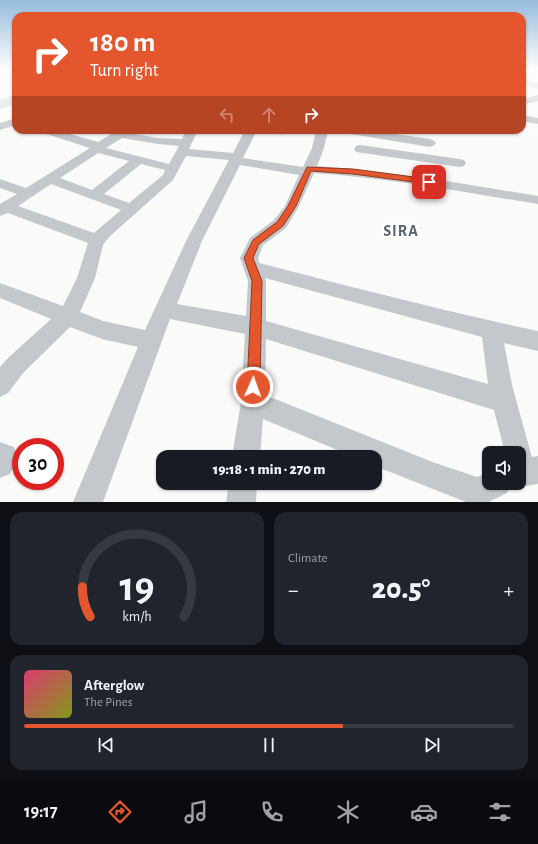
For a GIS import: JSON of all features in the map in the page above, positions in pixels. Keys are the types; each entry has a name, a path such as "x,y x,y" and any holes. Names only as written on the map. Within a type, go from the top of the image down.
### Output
{"highway":[{"path":"0,102 12,97"},
{"path":"0,105 12,100"}],"street":[{"path":"526,101 538,98"},
{"path":"0,127 11,118"},
{"path":"526,119 538,121"},
{"path":"57,134 98,148 171,168"},
{"path":"63,136 67,134"},
{"path":"2,210 119,134"},
{"path":"131,134 158,140 187,141 236,159 308,170 356,160 460,162"},
{"path":"88,502 151,341 194,241 249,134"},
{"path":"247,450 253,402 257,281 249,258 256,242 280,224 292,206 318,148 321,134"},
{"path":"356,160 359,143 364,134"},
{"path":"377,134 430,143"},
{"path":"0,384 16,365 68,316 86,278 97,240 130,208 168,177 171,168 187,141"},
{"path":"94,195 139,160"},
{"path":"356,160 429,182 538,200"},
{"path":"49,179 130,208"},
{"path":"0,183 28,193"},
{"path":"2,210 97,240"},
{"path":"252,268 492,331 538,341"},
{"path":"0,290 102,330 151,341"},
{"path":"164,310 255,327 504,401"},
{"path":"492,331 500,385 517,446"},
{"path":"253,402 408,466 478,492 482,490"},
{"path":"0,455 4,457 0,464"},
{"path":"241,502 242,490"}],"district":[{"name":"SIRA","path":"401,231"}],"route":[{"path":"253,387 257,281 249,258 256,242 280,224 292,206 309,169 353,172 429,182"}]}
